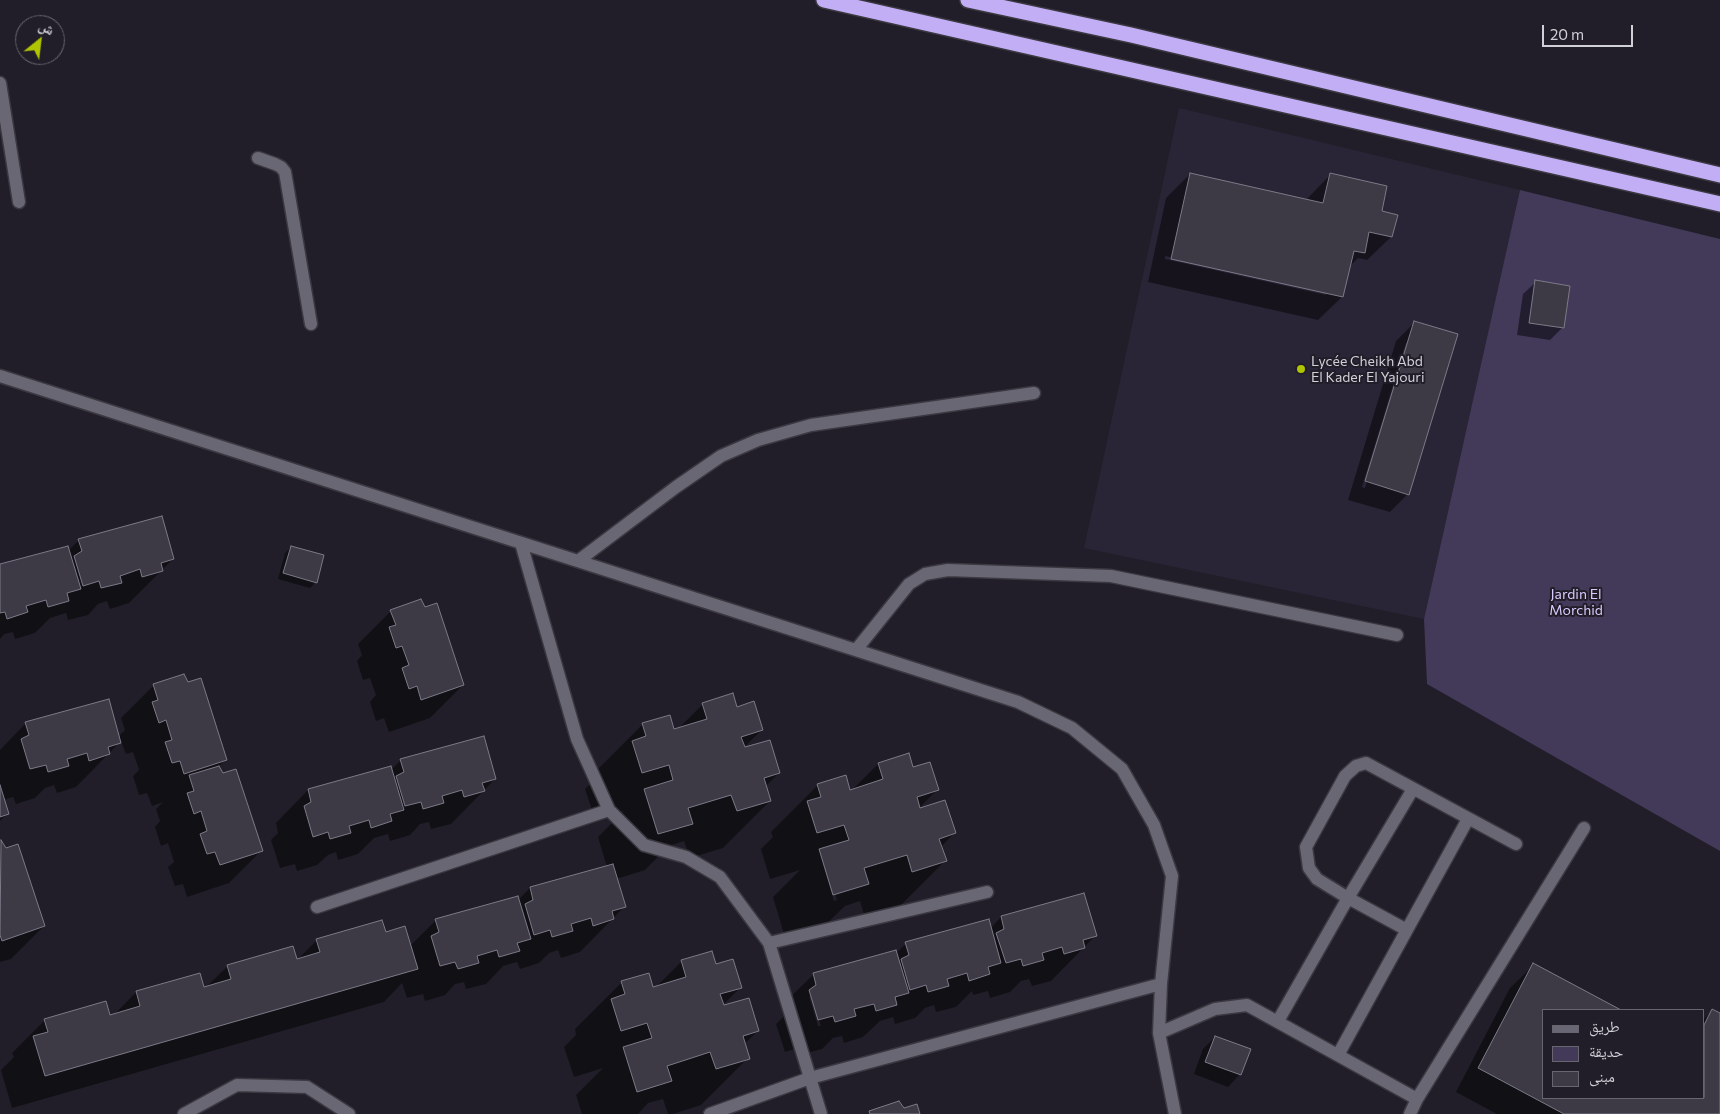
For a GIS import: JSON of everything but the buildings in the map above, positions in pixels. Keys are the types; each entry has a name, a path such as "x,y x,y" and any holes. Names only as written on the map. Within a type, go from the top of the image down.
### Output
{"highway":[{"path":"824,0 1720,204"},
{"path":"968,0 1141,37 1720,175"}],"street":[{"path":"0,83 19,202"},
{"path":"258,158 281,167 285,172 311,324"},
{"path":"0,376 1018,702 1072,728 1122,769 1154,825 1172,876 1161,984 1159,1033 1175,1114"},
{"path":"578,561 676,487 721,456 758,440 811,425 1034,393"},
{"path":"521,543 577,739 609,810 644,844 686,857 720,877 769,943 821,1114"},
{"path":"856,650 910,584 926,574 948,570 1111,576 1397,635"},
{"path":"1407,930 1317,879 1309,868 1306,847 1345,776 1356,766 1366,763 1516,844"},
{"path":"1278,1022 1348,898 1413,789"},
{"path":"317,907 609,810"},
{"path":"1338,1055 1468,819"},
{"path":"1410,1114 1417,1099 1584,828"},
{"path":"769,943 986,892"},
{"path":"710,1114 810,1078 1161,984"},
{"path":"1159,1033 1215,1008 1247,1004 1417,1099"},
{"path":"184,1114 237,1085 307,1087 349,1114"}],"shaded area":[{"name":"Lycée Cheikh Abd El Kader El Yajouri","path":"1179,108 1520,190 1424,619 1084,548"}],"green space":[{"name":"Jardin El Morchid","path":"1520,190 1720,239 1720,851 1427,684 1424,619"}],"place":[{"name":"Lycée Cheikh Abd El Kader El Yajouri","path":"1301,369"}]}
